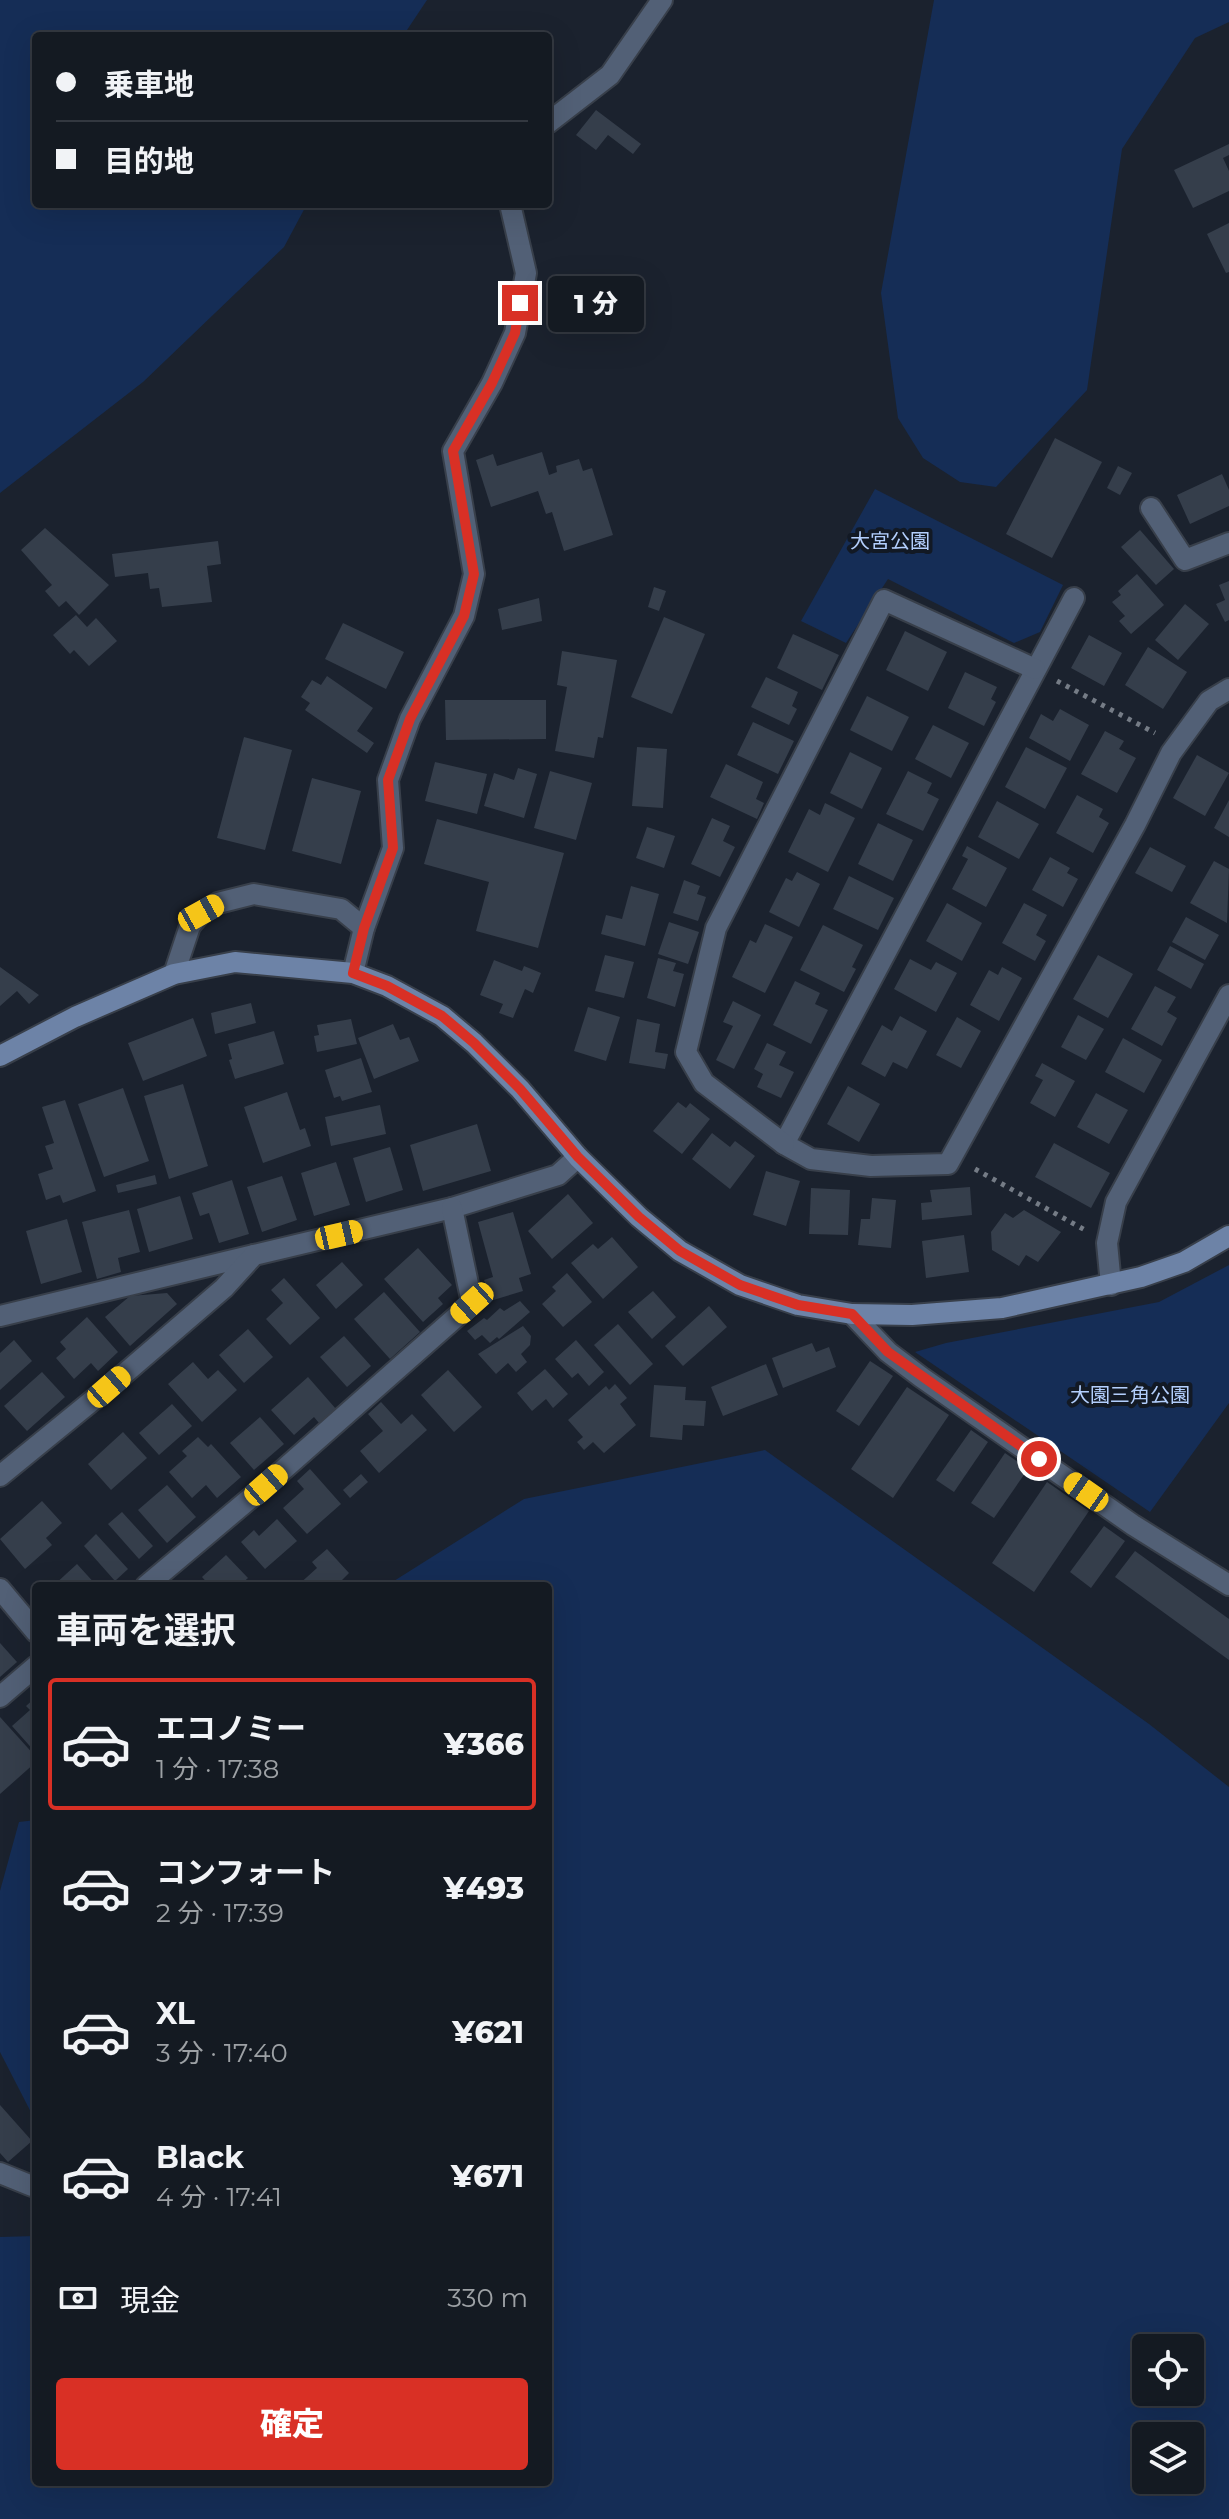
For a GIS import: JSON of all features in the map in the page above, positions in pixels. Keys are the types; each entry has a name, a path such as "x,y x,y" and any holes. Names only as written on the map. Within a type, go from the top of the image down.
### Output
{"street":[{"path":"552,120 610,75 662,0"},
{"path":"353,973 364,928 393,848 388,780 410,719 464,616 474,574 453,451 492,383 515,333 526,273 511,208"},
{"path":"1151,508 1185,560 1229,543"},
{"path":"784,1144 1074,598"},
{"path":"1035,669 884,600 716,928 686,1052 704,1083 784,1144 811,1159 871,1166 948,1164 1177,744 1209,701 1229,689"},
{"path":"174,974 190,926 201,913 218,903 254,894 341,909 364,928"},
{"path":"0,1056 75,1017 174,974 235,962 353,973 387,986 442,1016 474,1043 520,1089 578,1157 639,1217 680,1251 740,1285 798,1305 852,1314 912,1315 1002,1308 1111,1285 1184,1262 1229,1236"},
{"path":"1111,1285 1107,1243 1116,1202 1229,995"},
{"path":"0,1316 452,1208 558,1175 578,1157"},
{"path":"151,1582 472,1303 452,1208"},
{"path":"0,1476 213,1298 254,1255"},
{"path":"852,1314 888,1352 921,1377 1133,1525 1229,1585"},
{"path":"0,1589 32,1627"},
{"path":"0,1697 32,1669"},
{"path":"0,2173 32,2186"}],"path":[{"path":"1035,669 1177,744"},
{"path":"953,1156 1107,1243"}],"green space":[{"path":"0,0 427,0 406,32 32,32 32,208 305,208 284,247 143,382 0,493"},
{"path":"934,0 1229,0 1229,22 1195,38 1122,149 1087,390 996,487 960,482 923,458 898,418 881,293"},
{"name":"大宮公園","path":"875,489 1063,585 1040,632 1014,643 888,579 846,643 801,621"},
{"name":"大園三角公園","path":"1229,1265 1229,1403 1150,1512 915,1352 946,1343 1159,1302"},
{"path":"765,1450 1149,1724 1229,1787 1229,2519 0,2519 0,2237 32,2236 32,2486 552,2486 552,1582 392,1582 524,1499"},
{"path":"32,1820 32,2114 0,2052 0,1891 19,1822"}],"building":[{"path":"596,110 641,144 633,154 608,135 596,150 576,135"},
{"path":"1229,144 1229,155 1223,158 1229,171 1229,191 1193,208 1174,170"},
{"path":"1229,223 1229,272 1226,273 1207,234"},
{"path":"1055,438 1102,462 1052,558 1006,534"},
{"path":"542,452 549,475 557,472 556,466 579,459 583,471 592,468 613,535 564,551 552,512 546,514 538,491 491,507 476,460 493,454 497,466"},
{"path":"1118,466 1132,473 1120,495 1107,488"},
{"path":"1222,474 1229,490 1229,506 1190,524 1177,495"},
{"path":"45,528 109,585 79,615 66,601 59,607 45,591 52,585 21,550"},
{"path":"1140,530 1174,569 1156,585 1121,547"},
{"path":"218,541 221,564 207,566 212,602 162,607 159,588 150,589 148,573 115,577 112,554"},
{"path":"1137,574 1164,605 1131,634 1119,621 1125,616 1112,602 1121,595 1118,591"},
{"path":"1229,581 1229,620 1225,622 1216,604 1225,600 1219,585"},
{"path":"654,587 666,591 659,611 648,607"},
{"path":"539,598 542,621 502,630 498,609"},
{"path":"1185,604 1209,624 1178,660 1155,640"},
{"path":"76,615 87,627 96,618 117,641 89,666 74,650 70,654 53,635"},
{"path":"664,617 705,634 672,714 631,697"},
{"path":"343,623 404,652 386,689 325,659"},
{"path":"905,631 947,652 928,691 886,670"},
{"path":"793,634 839,655 822,690 777,668"},
{"path":"1089,635 1122,653 1104,686 1071,668"},
{"path":"1148,647 1187,672 1163,709 1125,685"},
{"path":"562,651 617,660 603,738 598,737 594,758 555,751 567,687 557,685"},
{"path":"965,672 997,687 991,699 996,702 984,726 948,708"},
{"path":"327,676 373,708 357,731 374,743 367,753 305,710 310,703 301,697 312,680 321,685"},
{"path":"766,677 798,692 792,706 797,709 789,725 751,707"},
{"path":"867,696 909,717 892,751 850,730"},
{"path":"445,700 546,700 546,739 446,740"},
{"path":"1060,709 1089,725 1070,761 1029,738 1041,714 1053,721"},
{"path":"753,722 794,741 778,774 737,755"},
{"path":"933,725 969,743 951,778 915,759"},
{"path":"1105,731 1124,741 1119,749 1136,758 1117,793 1081,774"},
{"path":"244,737 292,750 265,850 217,838"},
{"path":"637,747 667,749 663,808 632,806"},
{"path":"1026,747 1067,768 1045,809 1005,787"},
{"path":"850,752 882,768 862,809 830,793"},
{"path":"1197,755 1229,773 1205,816 1173,798"},
{"path":"435,762 487,774 477,814 425,801"},
{"path":"726,764 763,782 756,799 764,803 757,819 710,797"},
{"path":"518,768 537,774 524,818 484,806 494,773 514,780"},
{"path":"550,771 592,783 576,840 534,828"},
{"path":"908,771 932,783 927,793 939,799 923,831 886,814"},
{"path":"312,778 361,791 341,864 292,851"},
{"path":"1077,795 1103,809 1099,817 1109,823 1093,853 1056,833"},
{"path":"1229,800 1229,837 1214,828"},
{"path":"997,801 1039,824 1019,859 978,837"},
{"path":"825,803 855,818 828,872 788,852 809,809 820,815"},
{"path":"712,818 730,826 723,841 735,847 720,877 691,864"},
{"path":"437,819 564,853 538,948 476,931 489,882 424,864"},
{"path":"878,823 913,840 893,881 858,864"},
{"path":"647,827 675,836 664,868 636,858"},
{"path":"967,846 1007,868 986,907 952,889 968,859 962,856"},
{"path":"1150,847 1186,866 1172,892 1135,873"},
{"path":"1050,857 1070,868 1067,873 1078,879 1063,907 1032,890"},
{"path":"1214,861 1229,869 1227,923 1190,903"},
{"path":"797,872 820,884 799,927 769,912 786,878 792,881"},
{"path":"849,876 894,898 878,930 833,909"},
{"path":"684,880 700,886 697,894 706,897 698,921 673,913"},
{"path":"631,886 659,894 645,946 601,934 606,915 622,919"},
{"path":"947,903 982,923 962,961 926,941"},
{"path":"1024,903 1047,915 1036,935 1046,941 1035,961 1002,943"},
{"path":"1186,917 1219,935 1205,960 1172,942"},
{"path":"669,922 699,932 688,964 658,954"},
{"path":"765,924 793,937 765,993 732,977 750,940 756,943"},
{"path":"823,925 863,945 852,967 856,969 844,992 800,970"},
{"path":"1170,946 1204,964 1191,989 1157,970"},
{"path":"605,955 634,962 624,998 595,991"},
{"path":"1098,955 1133,974 1108,1018 1073,999"},
{"path":"658,958 676,963 673,971 684,974 675,1007 647,998"},
{"path":"910,959 931,970 936,962 957,973 936,1012 894,989"},
{"path":"494,960 522,971 524,966 541,973 533,993 525,989 513,1018 499,1013 503,1004 480,995"},
{"path":"0,967 39,995 29,1004 17,991 0,1006"},
{"path":"1002,967 1022,978 999,1021 970,1005 989,970 998,975"},
{"path":"795,981 820,993 815,1004 828,1010 811,1044 773,1025"},
{"path":"1155,986 1176,997 1167,1012 1177,1018 1162,1046 1131,1029"},
{"path":"733,1001 761,1015 734,1069 716,1060 733,1026 723,1022"},
{"path":"251,1003 256,1023 215,1034 211,1013"},
{"path":"588,1007 620,1017 606,1061 574,1051"},
{"path":"1078,1015 1104,1029 1086,1060 1061,1047"},
{"path":"900,1016 927,1031 907,1069 893,1062 885,1077 861,1064 882,1025 892,1031"},
{"path":"957,1017 981,1031 961,1068 936,1055"},
{"path":"193,1018 207,1056 143,1081 128,1043"},
{"path":"351,1019 357,1044 317,1052 314,1036 319,1035 317,1025"},
{"path":"637,1019 660,1024 655,1052 668,1054 665,1069 629,1063"},
{"path":"393,1024 400,1040 409,1037 419,1061 374,1079 358,1038"},
{"path":"274,1031 284,1064 235,1079 228,1044"},
{"path":"1123,1038 1162,1060 1144,1093 1105,1072"},
{"path":"767,1043 786,1052 779,1065 794,1072 781,1098 757,1087 763,1074 754,1069"},
{"path":"361,1058 372,1092 342,1101 340,1096 334,1098 325,1070"},
{"path":"1042,1063 1075,1081 1055,1117 1030,1103 1043,1080 1035,1076"},
{"path":"183,1084 208,1166 169,1179 144,1096"},
{"path":"848,1086 880,1104 859,1142 827,1124"},
{"path":"123,1088 149,1161 104,1177 78,1104"},
{"path":"287,1092 300,1130 305,1128 311,1146 263,1163 244,1107"},
{"path":"1096,1093 1128,1110 1109,1144 1077,1127"},
{"path":"65,1100 96,1191 63,1203 60,1195 46,1200 38,1174 53,1169 45,1146 54,1143 42,1107"},
{"path":"678,1102 686,1108 690,1103 710,1119 682,1154 653,1131"},
{"path":"380,1105 386,1134 331,1146 325,1117"},
{"path":"477,1124 491,1171 423,1191 410,1145"},
{"path":"712,1133 730,1147 735,1141 755,1156 730,1189 692,1159"},
{"path":"1054,1143 1110,1173 1091,1208 1035,1177"},
{"path":"390,1147 403,1190 366,1202 353,1158"},
{"path":"336,1162 350,1205 314,1216 301,1173"},
{"path":"766,1171 800,1181 786,1226 753,1215"},
{"path":"155,1175 157,1184 118,1193 116,1185"},
{"path":"282,1176 297,1220 262,1232 247,1187"},
{"path":"232,1180 249,1234 219,1243 209,1213 200,1216 192,1193"},
{"path":"970,1187 972,1215 922,1220 921,1203 932,1202 930,1190"},
{"path":"811,1188 850,1190 848,1235 809,1234"},
{"path":"568,1194 593,1223 552,1259 528,1231"},
{"path":"180,1196 193,1239 149,1252 137,1209"},
{"path":"872,1198 896,1200 891,1248 858,1245 861,1219 870,1219"},
{"path":"129,1210 140,1252 118,1258 121,1272 97,1279 82,1222"},
{"path":"1024,1210 1061,1232 1038,1262 1026,1255 1019,1266 992,1250 991,1232 1005,1213 1013,1218"},
{"path":"513,1212 531,1274 519,1278 523,1291 490,1301 484,1280 493,1277 478,1222"},
{"path":"67,1219 82,1272 41,1284 26,1231"},
{"path":"964,1235 969,1272 926,1278 922,1241"},
{"path":"612,1237 638,1267 603,1299 571,1263 593,1244 598,1249"},
{"path":"418,1248 452,1285 438,1298 443,1304 423,1322 384,1279"},
{"path":"342,1262 363,1285 336,1309 316,1285"},
{"path":"567,1273 592,1302 563,1327 542,1304 556,1291 552,1287"},
{"path":"284,1278 320,1318 290,1345 266,1319 283,1303 271,1290"},
{"path":"653,1291 676,1317 652,1339 628,1312"},
{"path":"384,1292 420,1332 390,1359 354,1319"},
{"path":"167,1293 177,1304 130,1346 105,1317 130,1296"},
{"path":"520,1301 530,1312 499,1339 497,1337 490,1343 482,1335 475,1340 467,1331 484,1318 487,1320 500,1308 504,1311"},
{"path":"709,1306 727,1327 683,1366 665,1346"},
{"path":"87,1317 118,1352 98,1371 91,1363 74,1379 56,1358 66,1349 60,1342"},
{"path":"618,1324 653,1364 630,1385 594,1345"},
{"path":"523,1326 531,1336 530,1345 521,1354 527,1362 516,1372 508,1363 496,1374 478,1354"},
{"path":"248,1329 273,1357 244,1383 219,1355"},
{"path":"344,1336 371,1366 347,1387 320,1357"},
{"path":"14,1340 32,1361 0,1390 0,1353"},
{"path":"576,1340 604,1372 589,1386 578,1373 572,1378 555,1359"},
{"path":"812,1343 816,1352 829,1347 836,1367 783,1388 772,1358"},
{"path":"870,1361 893,1376 859,1426 836,1411"},
{"path":"193,1362 208,1379 218,1370 237,1390 202,1422 168,1384"},
{"path":"766,1364 778,1395 723,1416 711,1387"},
{"path":"545,1369 568,1394 553,1408 546,1399 532,1411 517,1393"},
{"path":"448,1370 482,1407 454,1432 421,1395"},
{"path":"42,1372 65,1397 27,1431 4,1406"},
{"path":"308,1377 336,1409 319,1423 314,1417 294,1435 271,1410"},
{"path":"615,1384 627,1398 620,1404 636,1425 604,1453 593,1442 584,1450 577,1442 583,1437 568,1420 606,1386 609,1390"},
{"path":"654,1385 686,1387 685,1400 706,1401 704,1426 683,1425 682,1440 650,1437"},
{"path":"907,1387 949,1415 893,1498 851,1469"},
{"path":"381,1402 401,1424 412,1414 427,1430 379,1473 360,1451 383,1431 368,1414"},
{"path":"172,1404 192,1426 159,1455 139,1433"},
{"path":"260,1417 284,1444 254,1470 230,1443"},
{"path":"971,1430 988,1442 954,1492 936,1480"},
{"path":"123,1432 147,1458 111,1490 88,1464"},
{"path":"198,1437 208,1447 211,1444 241,1477 217,1498 206,1485 192,1498 169,1472 187,1456 182,1451"},
{"path":"1005,1453 1028,1469 994,1518 971,1503"},
{"path":"310,1469 341,1504 307,1534 283,1508 304,1489 297,1481"},
{"path":"361,1474 368,1482 350,1498 343,1490"},
{"path":"1047,1482 1089,1511 1034,1592 992,1563"},
{"path":"167,1485 196,1517 167,1543 138,1510"},
{"path":"42,1501 62,1523 46,1538 52,1545 25,1569 0,1539"},
{"path":"122,1512 153,1546 139,1559 108,1524"},
{"path":"277,1519 297,1541 265,1569 241,1542 254,1530 259,1536"},
{"path":"1104,1526 1125,1541 1091,1588 1070,1572"},
{"path":"96,1534 128,1569 115,1581 84,1546"},
{"path":"327,1549 349,1573 340,1582 301,1582 317,1568 312,1562"},
{"path":"1135,1551 1229,1619 1229,1660 1115,1577"},
{"path":"226,1555 248,1578 244,1582 206,1582 202,1577"},
{"path":"77,1564 93,1582 57,1582"},
{"path":"0,1643 17,1662 0,1677"},
{"path":"32,1701 32,1748 12,1726 30,1710 26,1706"},
{"path":"0,1717 32,1753 32,1766 0,1794"},
{"path":"0,2105 32,2141 8,2162 0,2153"}],"route":[{"path":"520,303 515,333 492,383 453,451 474,574 464,616 410,719 388,780 393,848 364,928 353,973 387,986 442,1016 474,1043 520,1089 578,1157 639,1217 680,1251 740,1285 798,1305 852,1314 888,1352 1039,1459"}]}
